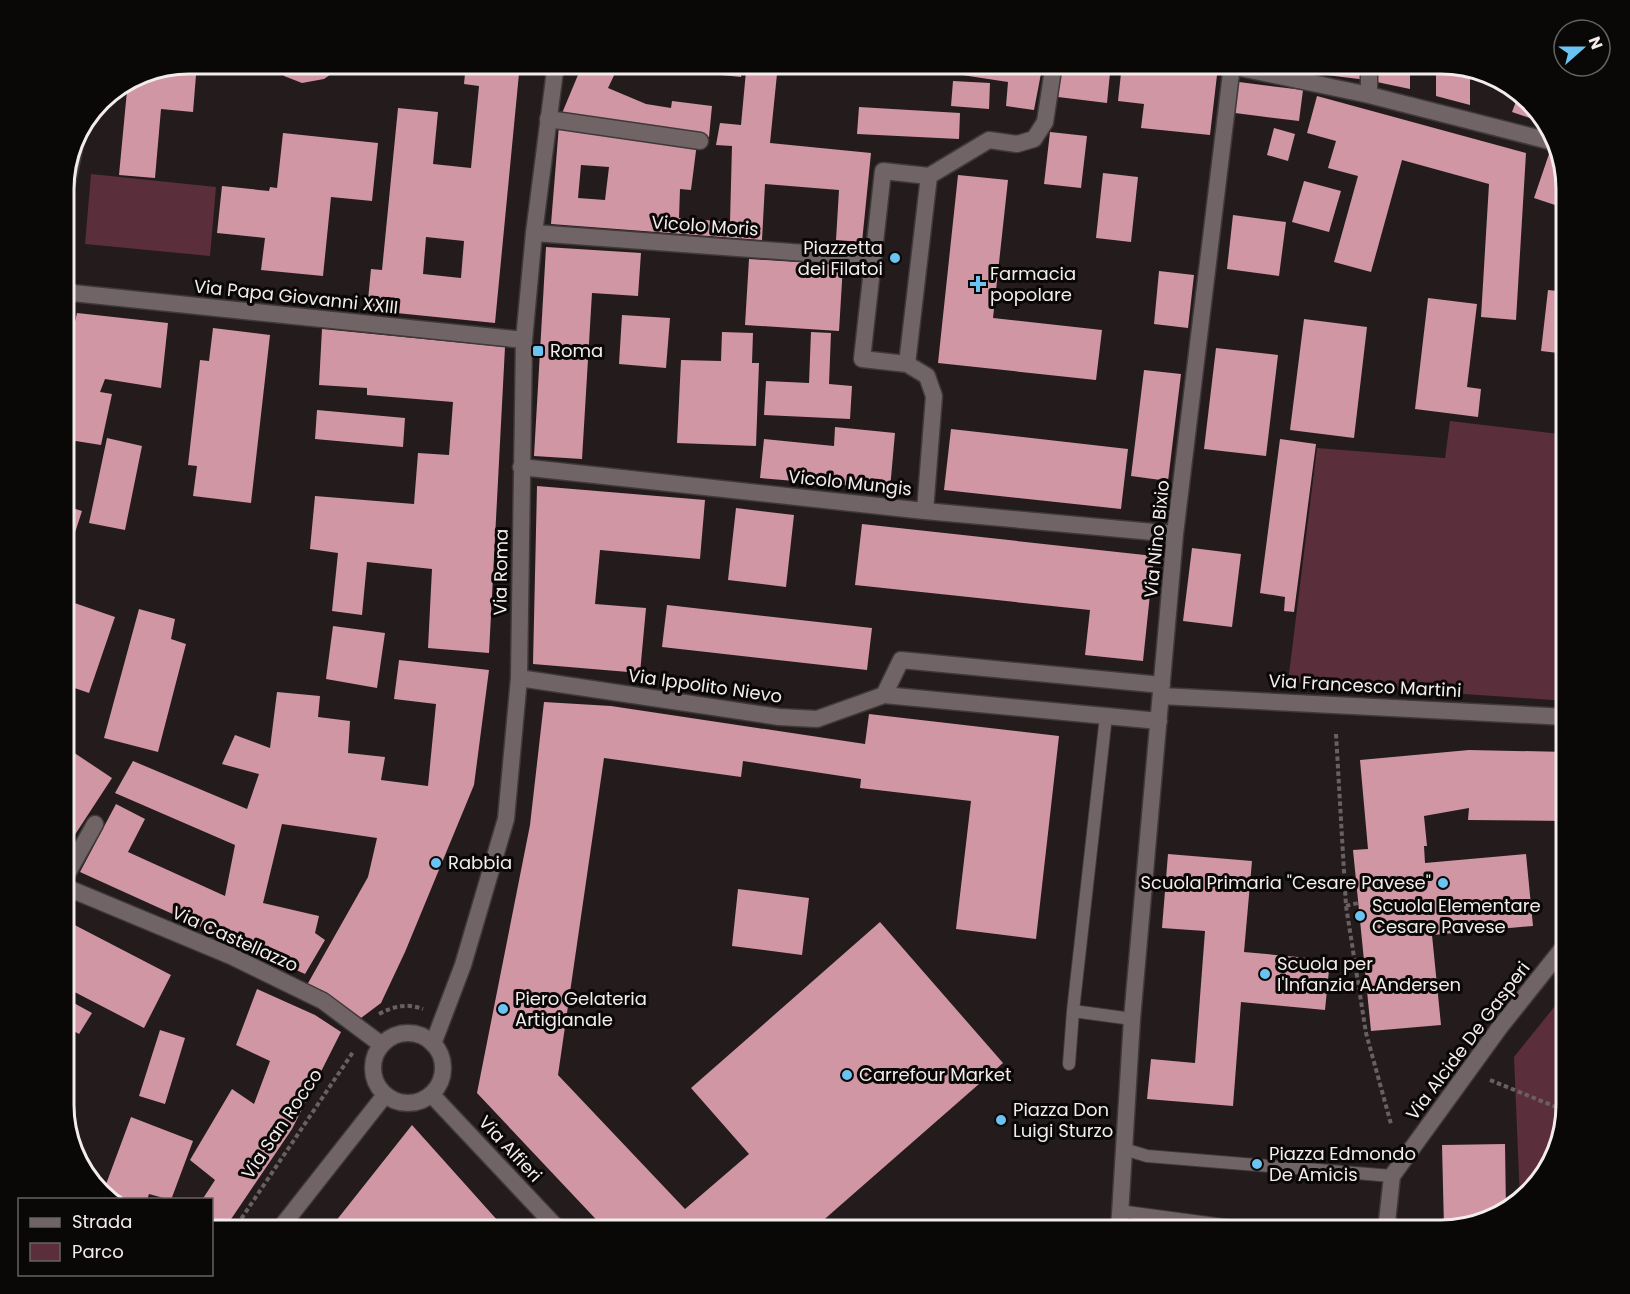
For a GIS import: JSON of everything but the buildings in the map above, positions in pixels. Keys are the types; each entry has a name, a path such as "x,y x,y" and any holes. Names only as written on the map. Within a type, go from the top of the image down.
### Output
{"street":[{"name":"Via Roma","path":"433,1044 463,965 506,819 519,678 524,340 534,233 554,74"},
{"path":"925,511 934,396 927,376 908,364 862,359 883,171 929,176 989,140 1017,144 1034,139 1045,122 1052,74"},
{"name":"Via Nino Bixio","path":"1119,1220 1132,1019 1176,530 1224,74"},
{"path":"1271,74 1369,95 1546,140"},
{"path":"1369,74 1369,95"},
{"path":"548,119 700,141"},
{"path":"908,364 929,176"},
{"name":"Vicolo Moris","path":"534,233 873,258"},
{"name":"Via Papa Giovanni XXIII","path":"74,293 524,340"},
{"name":"Vicolo Mungis","path":"521,467 925,511 1176,530"},
{"path":"884,695 901,660 1162,690"},
{"name":"Via Ippolito Nievo","path":"519,678 789,718 818,719 884,695 1159,721"},
{"name":"Via Francesco Martini","path":"1162,690 1556,716"},
{"path":"74,862 96,824"},
{"name":"Via Castellazzo","path":"74,891 294,986 323,1001 363,1036 381,1045"},
{"name":"Via Alcide De Gasperi","path":"1387,1220 1392,1176 1500,1027 1556,957"},
{"path":"409,1034 422,1036 433,1044 440,1056 442,1067 440,1083 431,1094 411,1103 394,1100 386,1095 375,1081 373,1067 381,1045 395,1036 409,1034"},
{"name":"Via Alfieri","path":"431,1094 550,1220"},
{"path":"287,1220 386,1095"}],"lane":[{"path":"1069,1064 1106,716"},
{"path":"1073,1011 1132,1019"},
{"path":"1124,1149 1148,1156 1392,1176"},
{"path":"1119,1211 1186,1220"}],"path":[{"path":"1336,734 1346,906 1366,1033 1391,1124"},
{"path":"1346,906 1358,903"},
{"path":"363,1036 372,1018 390,1009 410,1004 444,1016"},
{"name":"Via San Rocco","path":"240,1220 363,1036"},
{"path":"1490,1080 1556,1107"}],"green space":[{"path":"91,174 216,187 210,256 85,244"},
{"path":"1450,421 1556,434 1556,700 1288,682 1317,448 1445,458"},
{"path":"1556,1005 1556,1113 1553,1135 1545,1157 1520,1189 1514,1057"}],"place":[{"name":"Piazzetta dei Filatoi","path":"895,258"},
{"name":"Farmacia popolare","path":"978,284"},
{"name":"Roma","path":"538,351"},
{"name":"Rabbia","path":"436,863"},
{"name":"Scuola Primaria \"Cesare Pavese\"","path":"1443,883"},
{"name":"Scuola Elementare Cesare Pavese","path":"1360,916"},
{"name":"Scuola per l'Infanzia A.Andersen","path":"1265,974"},
{"name":"Piero Gelateria Artigianale","path":"503,1009"},
{"name":"Carrefour Market","path":"847,1075"},
{"name":"Piazza Don Luigi Sturzo","path":"1001,1120"},
{"name":"Piazza Edmondo De Amicis","path":"1257,1164"}]}
